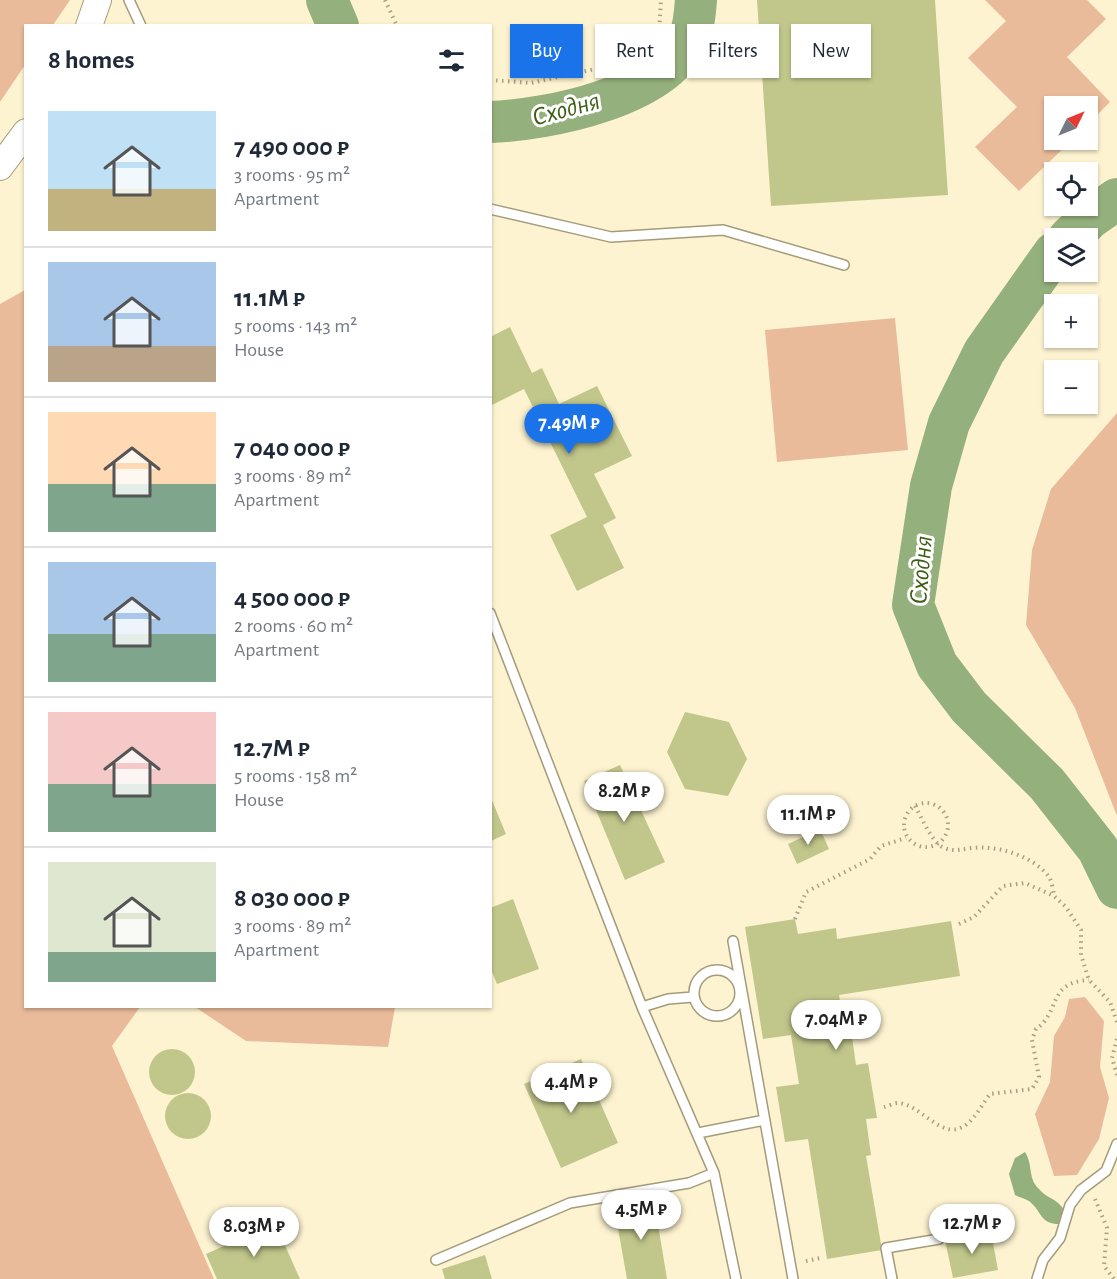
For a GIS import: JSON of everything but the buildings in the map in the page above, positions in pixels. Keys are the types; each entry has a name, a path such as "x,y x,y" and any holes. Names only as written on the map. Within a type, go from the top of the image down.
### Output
{"main road":[{"path":"90,24 98,0"},
{"path":"0,167 24,135"}],"lane":[{"path":"129,0 140,24"},
{"path":"492,209 611,237 723,230 844,265"},
{"path":"492,617 642,1007 714,1173 736,1279"},
{"path":"733,941 793,1279"},
{"path":"713,970 731,975 742,990 735,1008 719,1017 702,1012 693,997 698,980 713,970"},
{"path":"642,1007 668,999 693,997"},
{"path":"698,1133 765,1120"},
{"path":"1037,1279 1043,1260 1060,1238 1070,1205 1081,1190 1106,1171 1117,1144"},
{"path":"436,1260 570,1203 689,1183 714,1173"},
{"path":"892,1279 886,1248 939,1239"}],"path":[{"path":"385,0 396,24"},
{"path":"492,80 531,83 613,65 659,33 661,0"},
{"path":"795,919 806,892 870,859 881,846 906,838 922,847 938,843 947,831 945,815 931,804 915,806 907,814 904,822 906,838"},
{"path":"915,806 938,843 944,848 959,851 973,848 1001,850 1028,860 1050,878 1054,896"},
{"path":"959,924 974,916 1003,886 1025,883 1054,896 1066,906 1081,930 1081,956 1089,980 1110,1002 1117,1022"},
{"path":"884,1107 898,1103 918,1110 937,1125 949,1130 966,1126 990,1094 1032,1089 1039,1077 1032,1040 1036,1029 1047,1022 1059,991 1074,981 1089,980"},
{"path":"1117,1039 1112,1058 1117,1075"},
{"path":"1093,1181 1093,1195 1107,1228 1104,1266 1114,1279"}],"shaded area":[{"path":"0,0 70,0 54,24 24,24 24,66 0,102"},
{"path":"985,0 1087,0 1106,19 1067,57 1110,102 1098,114 1098,96 1044,96 1044,150 1062,150 1049,162 1044,162 1044,167 1019,191 975,147 1017,107 968,58 1006,21"},
{"path":"24,291 24,1008 139,1008 112,1046 214,1279 0,1279 0,304"},
{"path":"895,318 908,450 777,462 765,330"},
{"path":"1117,413 1117,816 1075,708 1026,625 1032,550 1051,489"},
{"path":"1085,997 1104,1021 1100,1067 1109,1098 1099,1139 1077,1175 1054,1176 1035,1114 1050,1082 1054,1036 1065,1017 1069,999"},
{"path":"196,1008 395,1008 388,1047 246,1041"},
{"path":"1025,1152 1035,1184 1066,1213 1062,1224 1045,1220 1029,1201 1015,1195 1009,1174 1015,1158"}],"waterway":[{"name":"Сходня","path":"327,0 337,24"},
{"name":"Сходня","path":"492,122 572,110 603,101 657,75 677,57 690,36 696,0"},
{"name":"Сходня","path":"1080,228 1117,199"},
{"name":"Сходня","path":"1044,267 984,352 949,423 931,486 913,605 937,665 969,707 1047,784 1098,849 1117,888"}]}
